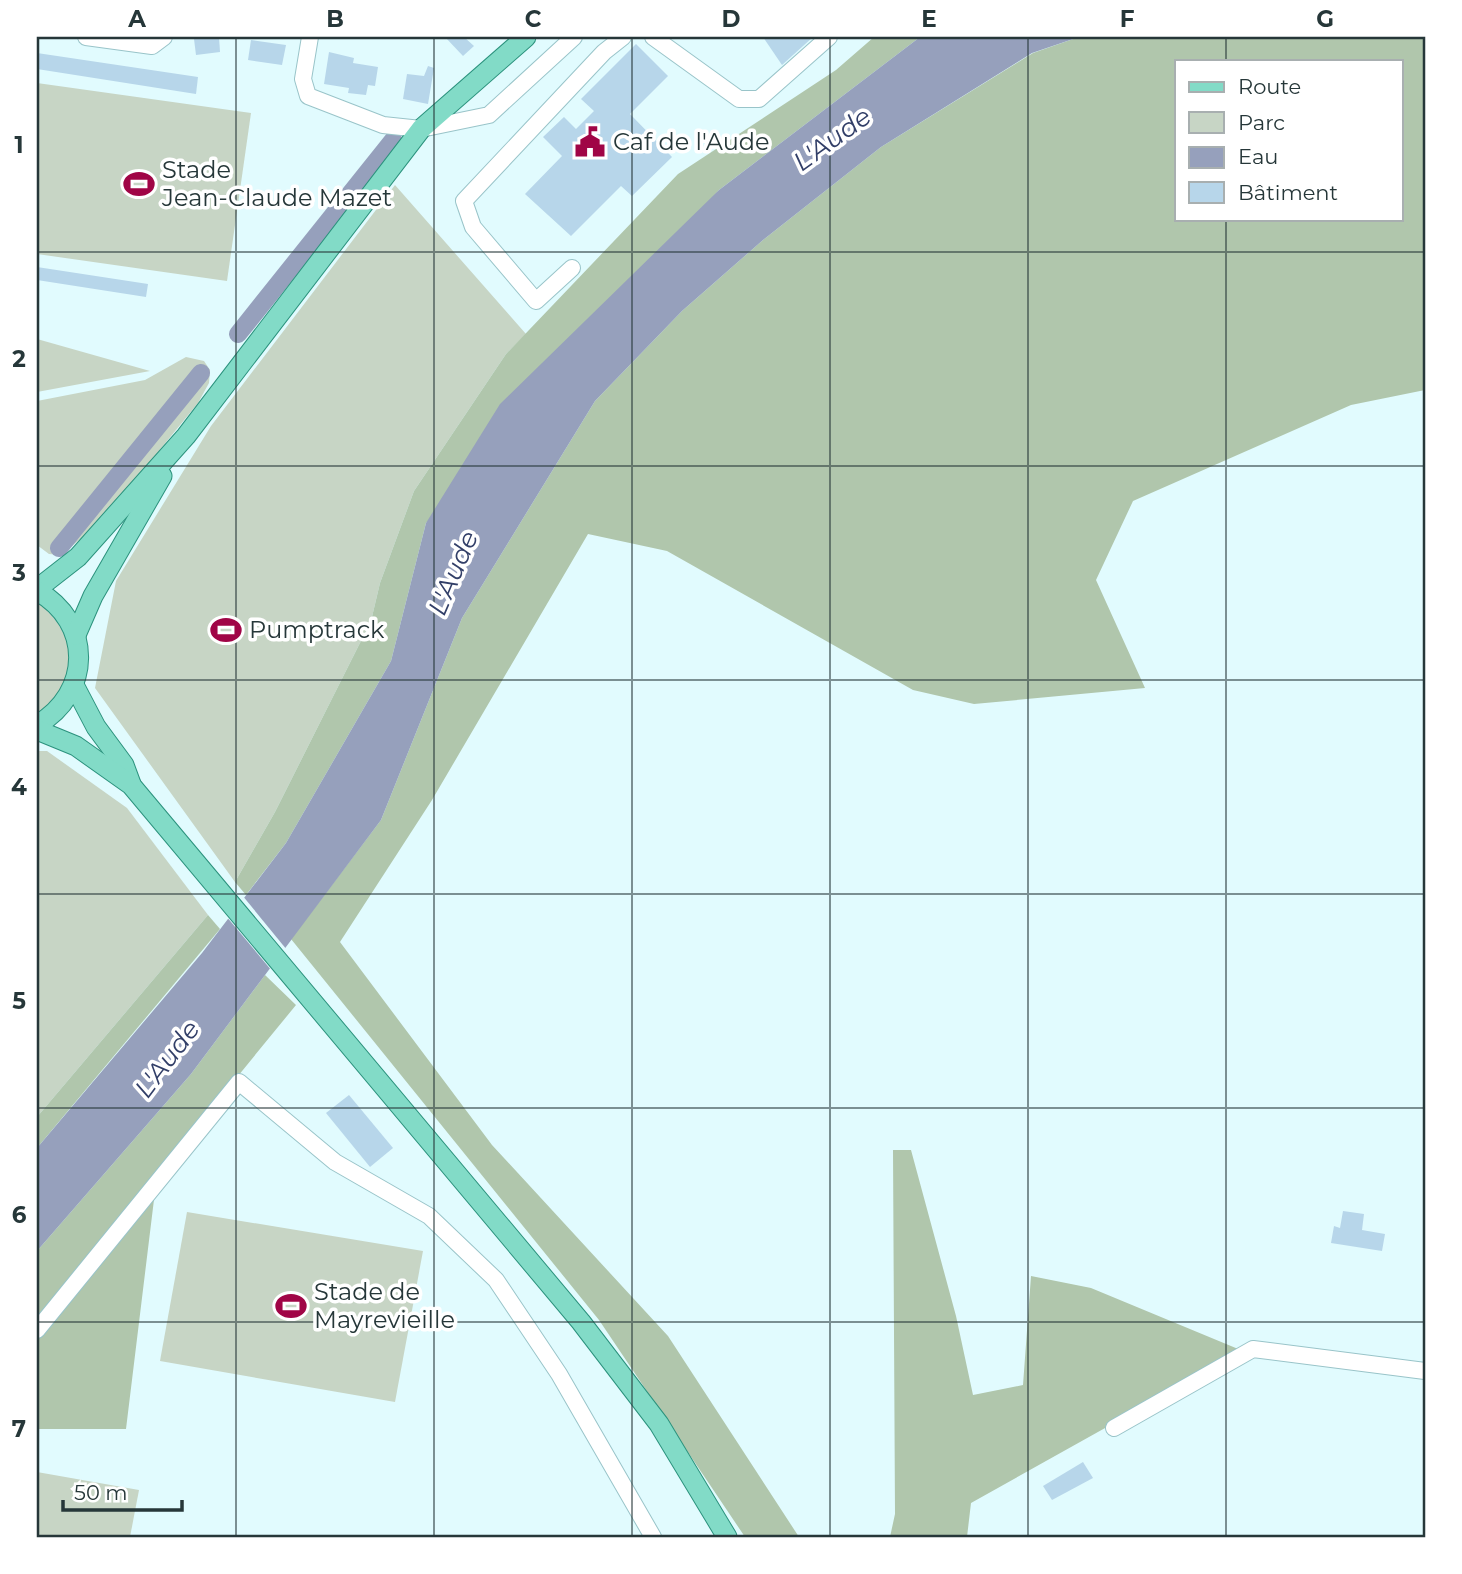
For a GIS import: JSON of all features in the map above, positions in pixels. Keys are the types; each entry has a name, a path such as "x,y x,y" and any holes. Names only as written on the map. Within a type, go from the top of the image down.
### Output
{"main road":[{"path":"37,724 57,711 74,685 79,660 76,635 60,609 37,590 64,570 110,524 186,436 421,129 526,37"},
{"path":"76,635 93,596 186,436"},
{"path":"74,685 96,727 124,765 131,785"},
{"path":"37,730 76,746 131,785 168,828 549,1285 659,1424 727,1537"}],"street":[{"path":"86,37 152,46 164,37"},
{"path":"310,37 303,79 308,96 383,125 421,129 489,116 574,37"},
{"path":"572,268 536,301 473,227 464,201 604,52 623,37"},
{"path":"653,37 740,99 758,99 829,37"},
{"path":"37,1330 239,1082 335,1162 429,1216 496,1280 547,1354 653,1537"},
{"path":"1114,1428 1254,1349 1425,1371"}],"green space":[{"path":"874,37 920,37 719,190 426,523 391,661 286,843 246,895 235,882 275,812 371,621 380,583 414,491 506,354 678,174 836,70"},
{"path":"1079,37 1425,37 1425,390 1351,405 1133,501 1096,580 1145,688 974,704 913,690 667,551 588,534 432,800 340,942 492,1145 668,1336 799,1537 745,1537 599,1320 291,939 381,820 462,618 595,401 682,311 763,240 881,147 1033,53"},
{"name":"Stade Jean-Claude Mazet","path":"37,83 251,113 227,281 37,254"},
{"path":"395,185 526,334 506,354 414,491 380,583 371,621 275,812 235,882 95,688 116,581 211,426"},
{"path":"37,339 150,371 37,392"},
{"path":"186,357 204,361 210,370 209,383 198,403 89,532 61,555 49,554 37,545 37,401 145,380"},
{"path":"37,603 48,611 64,633 71,660 66,686 58,698 37,716"},
{"path":"37,751 47,751 127,808 208,915 37,1117"},
{"path":"208,915 220,929 37,1148 37,1117"},
{"path":"265,975 296,1005 157,1175 126,1429 37,1429 37,1251 191,1074"},
{"path":"893,1150 911,1150 956,1316 973,1395 1023,1385 1031,1276 1091,1288 1243,1351 971,1503 967,1537 890,1537 895,1514"},
{"name":"Stade de Mayrevieille","path":"187,1212 423,1251 395,1402 160,1361"},
{"path":"37,1472 139,1490 130,1537 37,1537"}],"water":[{"name":"L'Aude","path":"920,37 1079,37 1032,53 881,147 763,240 682,311 595,401 462,618 381,820 191,1074 37,1251 37,1148 202,953 286,843 391,661 426,523 500,404 719,190"}],"pier":[{"path":"242,895 287,950 272,971 226,916"}],"building":[{"path":"219,37 220,52 196,55 194,39"},
{"path":"445,37 464,37 474,46 463,56"},
{"path":"763,37 813,37 782,65"},
{"path":"251,40 286,45 282,65 248,60"},
{"name":"Caf de l'Aude","path":"636,44 668,76 630,114 672,157 632,196 621,186 571,236 525,194 562,156 543,137 564,117 576,129 594,111 581,99"},
{"path":"329,52 354,58 353,63 378,67 375,86 368,85 366,95 348,93 349,88 324,84"},
{"path":"37,53 198,77 196,94 37,69"},
{"path":"428,66 434,68 428,104 403,99 407,74 424,76"},
{"path":"37,267 148,284 146,297 37,280"},
{"path":"349,1095 393,1148 370,1167 326,1113"},
{"path":"1343,1211 1364,1214 1362,1230 1385,1234 1382,1251 1331,1243 1334,1226 1340,1228"},
{"path":"1083,1462 1093,1478 1052,1500 1043,1486"}],"waterway":[{"path":"238,334 393,140"},
{"path":"59,548 201,373"}],"place":[{"name":"Caf de l'Aude","path":"590,142"},
{"name":"Stade Jean-Claude Mazet","path":"139,184"},
{"name":"Pumptrack","path":"226,630"},
{"name":"Stade de Mayrevieille","path":"291,1306"}]}
